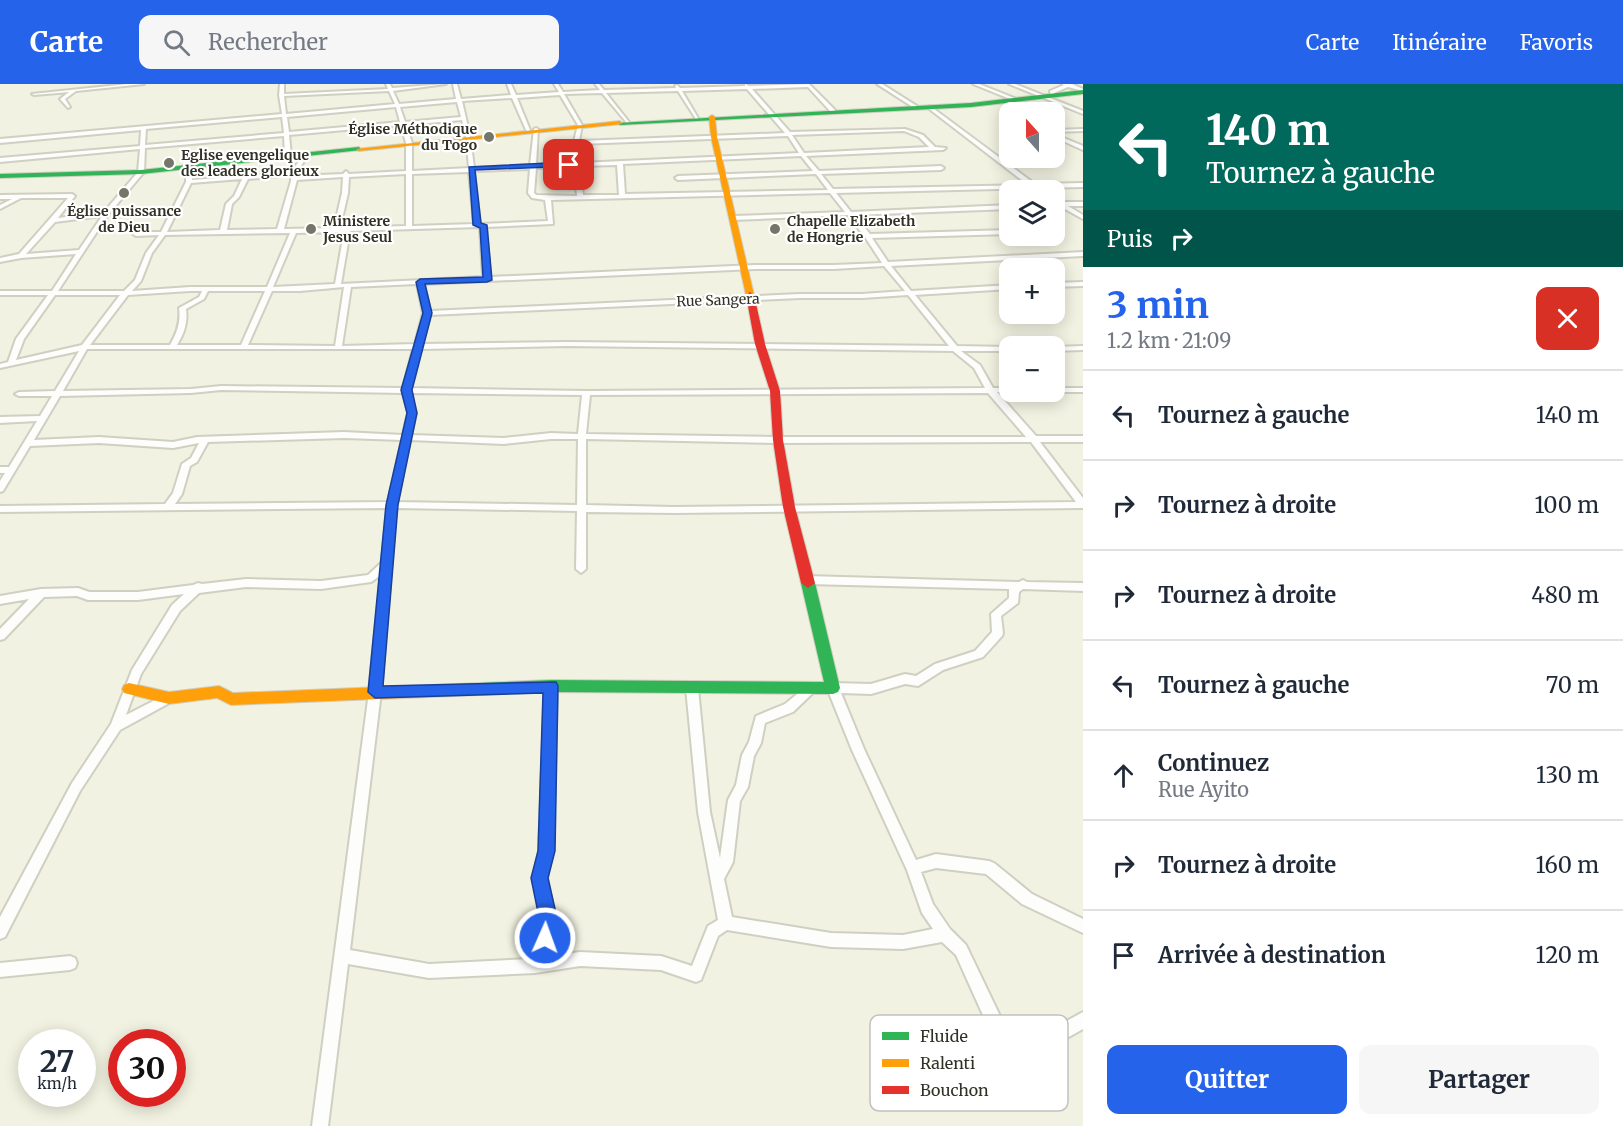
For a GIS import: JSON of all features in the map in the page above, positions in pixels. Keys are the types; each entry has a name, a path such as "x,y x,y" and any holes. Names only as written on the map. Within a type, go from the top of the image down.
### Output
{"street":[{"path":"34,94 142,84"},
{"path":"282,84 283,116 288,133 288,156"},
{"path":"282,95 444,84"},
{"path":"455,84 468,136 487,280"},
{"path":"509,84 532,129 531,195 548,198 830,189 999,187"},
{"path":"556,84 579,125 574,143 580,197"},
{"path":"597,84 601,92 627,122"},
{"path":"879,84 924,107 1026,180"},
{"path":"975,84 1017,100"},
{"path":"1011,84 1048,96 1083,113"},
{"path":"1048,96 1067,84 1083,91"},
{"path":"0,141 397,105 677,86 808,85 833,111"},
{"path":"677,86 696,118"},
{"path":"746,86 789,134 815,172 868,236 885,263 956,350 977,367 990,390 1034,440 1083,505"},
{"path":"389,87 409,143 409,226"},
{"path":"68,107 62,99 74,90"},
{"path":"0,176 141,172 532,129 712,117 924,107 1017,100 1083,91"},
{"path":"712,117 718,157 729,193 760,344 775,391 778,440 789,507 833,688 858,750 913,868 927,908 945,934 961,950 991,1015"},
{"path":"0,160 464,118"},
{"path":"11,364 20,339 55,291 106,213 141,172 144,129"},
{"path":"574,143 904,130 921,136 933,148"},
{"path":"1065,130 1082,130"},
{"path":"824,133 830,139"},
{"path":"1065,140 1083,148"},
{"path":"836,146 842,153"},
{"path":"189,182 246,177 620,164 718,157 943,148"},
{"path":"280,231 294,175 306,154"},
{"path":"620,164 622,196"},
{"path":"0,489 60,393 85,346 138,281 149,253 163,234 189,182 189,173 203,166"},
{"path":"678,177 941,168"},
{"path":"337,229 345,194 346,173"},
{"path":"223,233 229,204 236,197 246,177"},
{"path":"1065,185 1083,184"},
{"path":"0,207 21,196"},
{"path":"0,197 72,196 21,256"},
{"path":"136,234 551,223 548,198"},
{"path":"1065,204 1083,204"},
{"path":"1065,206 1083,217"},
{"path":"734,218 999,207"},
{"path":"53,220 106,213"},
{"path":"338,284 347,230"},
{"path":"244,347 294,231"},
{"path":"868,236 999,232"},
{"path":"0,260 21,256 81,252"},
{"path":"0,293 55,291 108,294 128,291 139,293 206,289 300,289 338,284 487,280 1083,254"},
{"path":"320,1126 375,692 392,505 412,413 406,390 428,313 420,282"},
{"path":"1065,285 1083,284"},
{"path":"338,348 348,285"},
{"name":"Rue Sangera","path":"428,313 999,288"},
{"path":"172,347 184,323 185,313 182,308 202,297 206,289"},
{"path":"0,366 85,346 338,348 760,344 999,349"},
{"path":"1065,349 1083,348"},
{"path":"19,394 191,391 221,387 586,393 999,390"},
{"path":"1065,390 1083,390"},
{"path":"581,569 580,506 586,393"},
{"path":"0,420 44,418"},
{"path":"28,443 99,440 173,445 204,441 344,435 504,441 551,436 778,440 1083,439"},
{"path":"167,508 180,486 186,464 194,460 204,441"},
{"path":"0,470 12,470"},
{"path":"0,509 392,505 580,506 674,510 1083,505"},
{"path":"0,600 41,593 78,592 88,596 138,596 246,583 321,585 370,578 386,564"},
{"path":"807,580 1083,586"},
{"path":"129,689 169,698 219,692 231,699 550,686 871,689 905,679 918,681 924,675 940,667 980,653 998,633 996,614 1014,600 1014,590 1023,584"},
{"path":"0,932 76,787 116,726 129,689 161,630 176,608 198,587"},
{"path":"0,636 41,593"},
{"path":"535,966 549,922 540,878 546,851 550,686"},
{"path":"692,688 704,812 726,923"},
{"path":"718,877 726,862 734,800 742,787 748,755 755,743 760,720 789,708 812,688"},
{"path":"116,726 169,698"},
{"path":"913,868 936,861 989,868 1027,899 1083,926"},
{"path":"341,956 429,971 535,966 580,959 661,963 696,975 712,931 726,923 831,940 903,942 945,934"},
{"path":"0,970 70,963"},
{"path":"1068,1029 1083,1020"}],"traffic: fast":[{"path":"620,123 971,105 1083,92"},
{"path":"0,176 141,172 359,149"},
{"path":"455,690 551,686 833,688 808,583"}],"traffic: slow":[{"path":"712,117 714,137 750,295"},
{"path":"359,149 620,123"},
{"path":"129,689 169,698 219,692 231,699 455,690"}],"traffic: jam":[{"path":"750,295 760,344 775,391 778,440 789,507 808,583"}],"place":[{"name":"Église Méthodique du Togo","path":"489,137"},
{"name":"Eglise evengelique des leaders glorieux","path":"169,163"},
{"name":"Église puissance de Dieu","path":"124,193"},
{"name":"Ministere Jesus Seul","path":"311,229"},
{"name":"Chapelle Elizabeth de Hongrie","path":"775,229"}],"route":[{"path":"545,938 549,922 540,878 546,851 551,742 548,714 550,686 375,692 392,505 412,413 406,390 428,313 420,282 487,280 483,225 477,225 471,168 569,165"}]}
